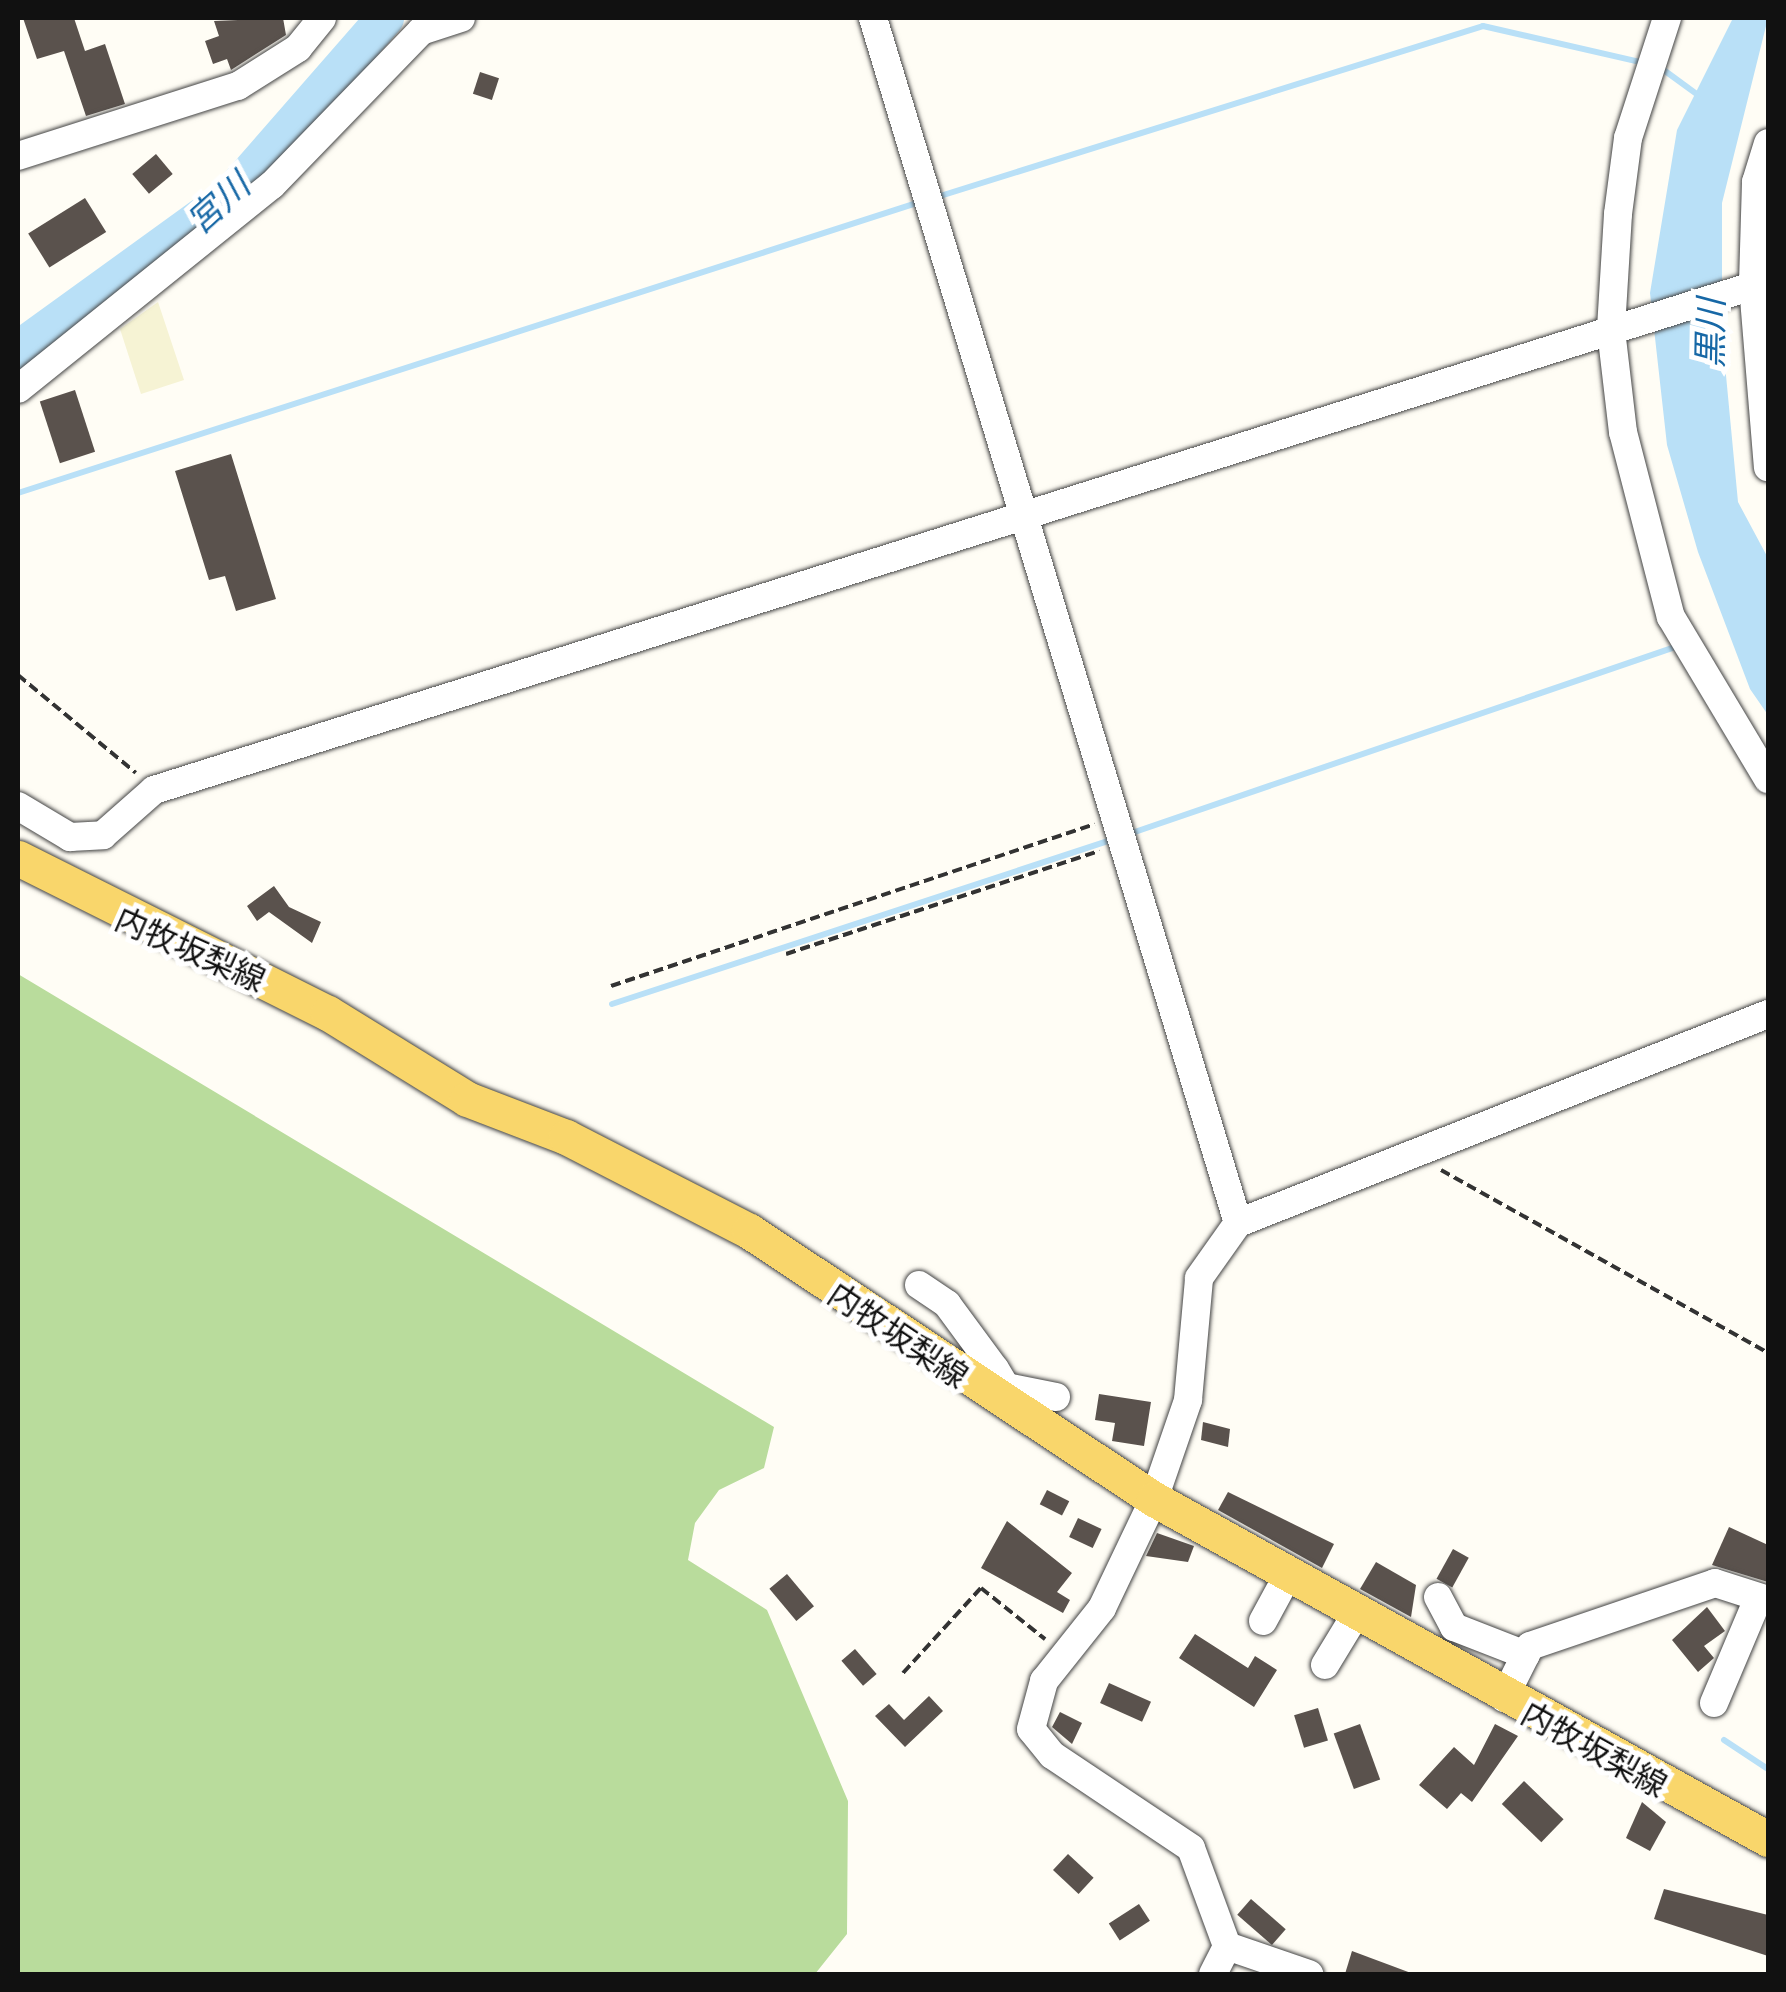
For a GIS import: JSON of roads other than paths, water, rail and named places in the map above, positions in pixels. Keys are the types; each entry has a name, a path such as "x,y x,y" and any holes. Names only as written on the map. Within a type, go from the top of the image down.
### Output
{"main road":[{"name":"内牧坂梨線","path":"18,858 328,1013 467,1099 566,1136 750,1231 1002,1394 1154,1499 1504,1698 1768,1838"}],"street":[{"path":"18,156 238,86 298,48 322,18"},
{"path":"18,389 272,186 414,25 462,18"},
{"path":"873,18 1025,522 1123,829 1238,1223"},
{"path":"1666,18 1628,138 1612,330 1641,528 1671,617 1768,779"},
{"path":"1768,143 1756,182 1768,467"},
{"path":"18,806 70,836 103,835 154,790 1025,522 1761,283"},
{"path":"1213,1974 1227,1946 1190,1848 1038,1741 1032,1704 1064,1655 1102,1608 1154,1499 1188,1400 1198,1278 1238,1223 1418,1157 1768,1014"},
{"path":"919,1285 947,1304 1002,1394 1056,1397"},
{"path":"1263,1621 1288,1576"},
{"path":"1438,1598 1454,1627 1526,1654 1715,1583 1763,1601 1714,1703"},
{"path":"1325,1664 1356,1614"},
{"path":"1504,1698 1526,1654"},
{"path":"1227,1946 1309,1974"}],"water":[{"name":"黒川","path":"1733,18 1768,18 1722,203 1722,333 1738,502 1768,558 1768,715 1750,689 1698,552 1667,445 1650,293 1677,130"}],"waterway":[{"name":"宮川","path":"18,350 228,198 385,18"},
{"path":"937,197 1483,26 1644,63"},
{"path":"1661,68 1698,95"},
{"path":"18,493 920,202"},
{"path":"1126,835 1681,645"},
{"path":"612,1004 1114,839"},
{"path":"1724,1740 1768,1769"}]}
